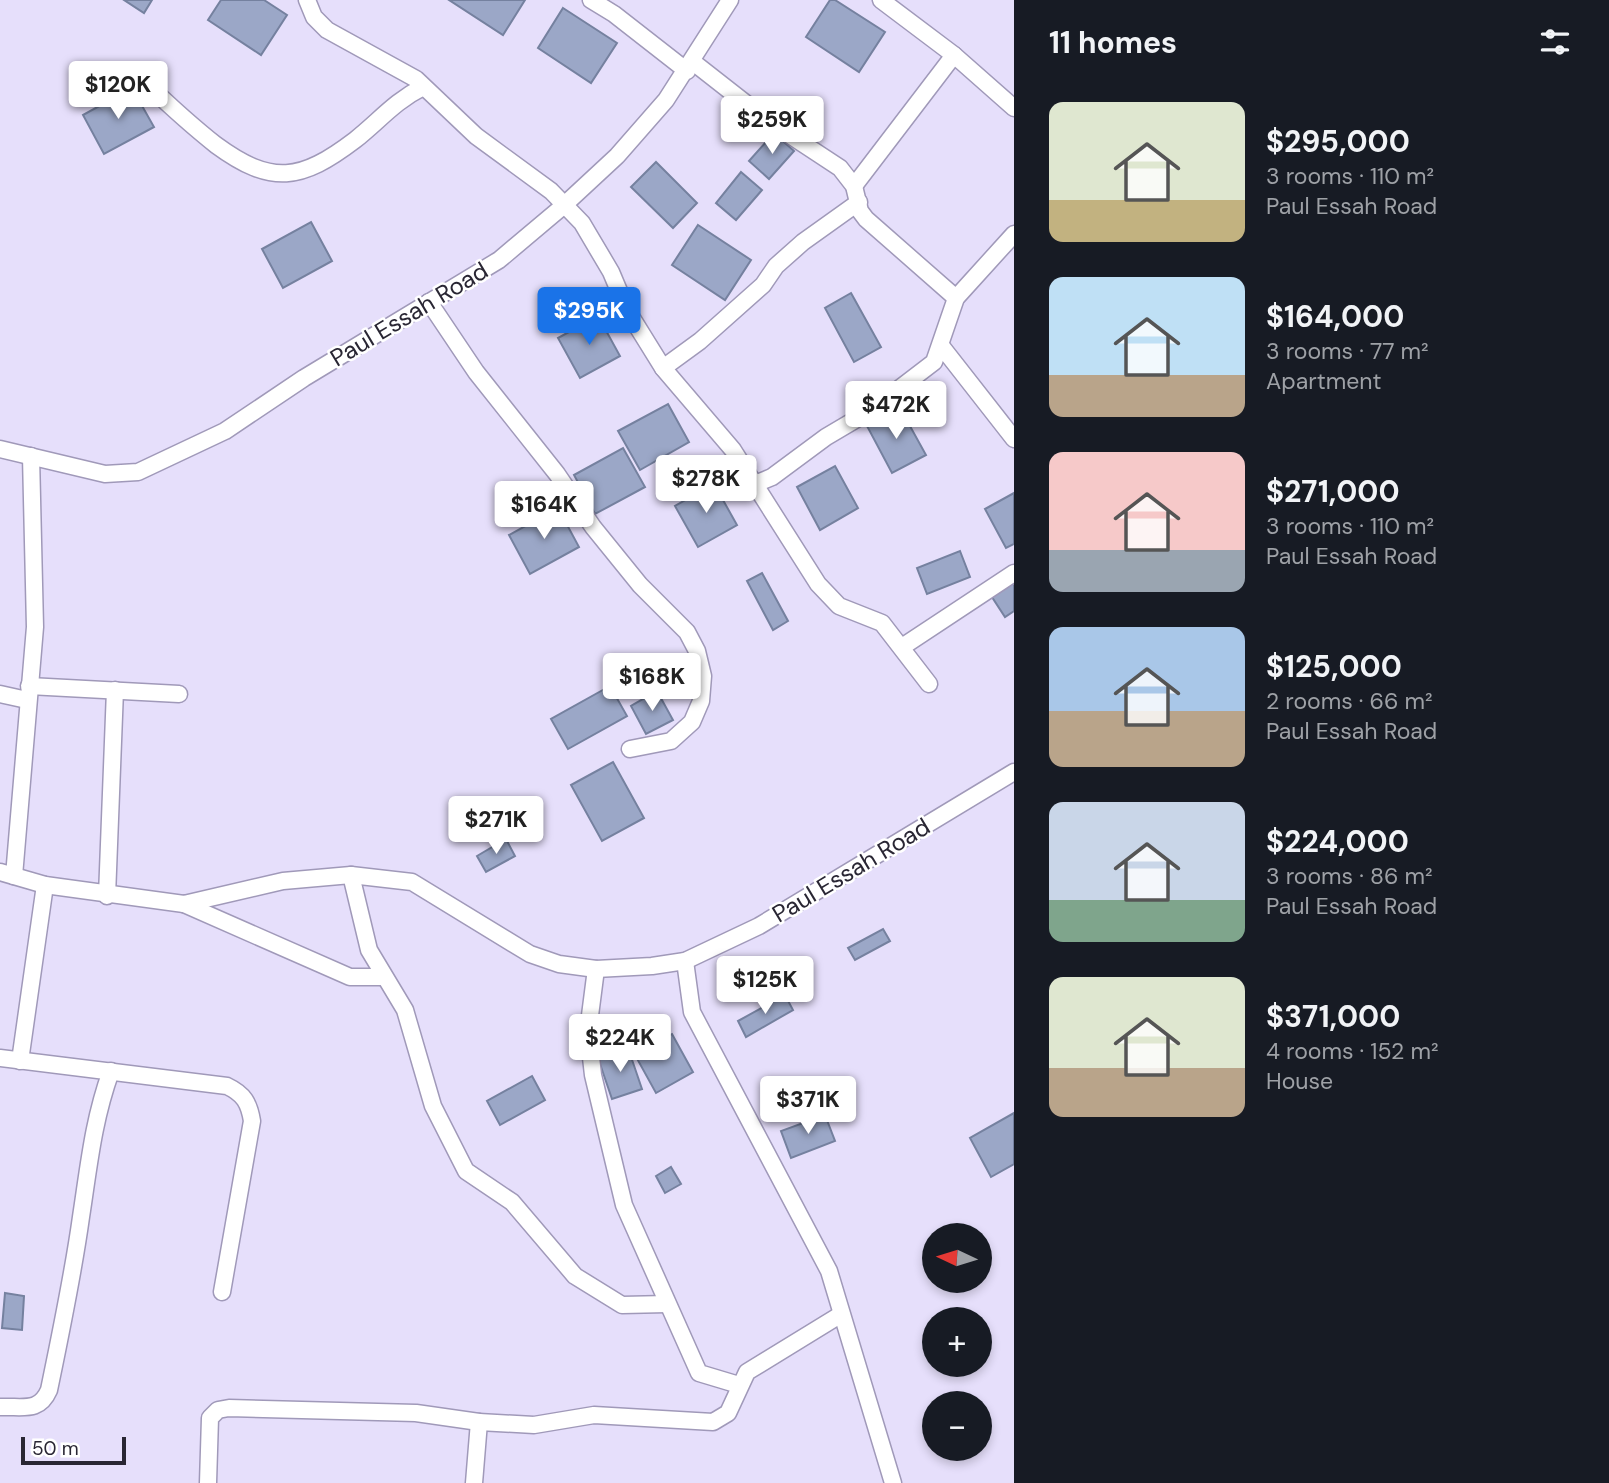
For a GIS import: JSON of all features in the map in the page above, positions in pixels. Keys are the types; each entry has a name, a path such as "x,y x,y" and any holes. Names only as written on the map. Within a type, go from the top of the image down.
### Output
{"street":[{"path":"307,0 314,17 327,30 416,79 487,145 551,191 562,206 582,223 597,245 627,310 663,368 733,450 830,599 839,607 874,618 890,630 929,684"},
{"path":"591,0 833,163 856,194 860,211 873,227 956,298"},
{"name":"Paul Essah Road","path":"0,449 105,474 138,472 225,431 304,378 499,260 617,156 690,66 730,0"},
{"path":"881,0 954,55 1014,108"},
{"path":"663,368 700,341 763,285 776,266 856,194 954,55"},
{"path":"148,85 187,123 243,165 276,175 305,169 331,156 357,138 391,105 423,87"},
{"path":"755,484 772,477 826,437 870,411 934,362 942,347 948,315 956,298 1014,234"},
{"path":"429,302 476,372 557,474 593,527 640,585 687,632 697,651 703,676 701,701 692,722 671,741 630,749"},
{"path":"942,347 1012,431"},
{"path":"7,874 27,743 28,693 35,627 31,456"},
{"path":"902,647 1014,573"},
{"path":"107,896 115,690"},
{"path":"0,694 115,690 179,694"},
{"name":"Paul Essah Road","path":"7,874 45,885 107,896 184,904 283,881 351,875 412,882 530,954 559,964 596,969 652,966 685,961 760,926 1014,772"},
{"path":"351,875 369,950 405,1010 433,1107 466,1171 512,1202 575,1276 622,1305 667,1304"},
{"path":"20,1061 45,885"},
{"path":"184,904 350,977 383,977"},
{"path":"685,961 692,1012 828,1271 893,1483"},
{"path":"596,969 588,1031 593,1075 624,1205 699,1373 738,1385"},
{"path":"0,1058 227,1086 240,1092 249,1104 253,1121 222,1292"},
{"path":"0,1407 36,1408 43,1403 50,1390 76,1250 88,1153 111,1071"},
{"path":"208,1483 210,1418 218,1410 416,1413 479,1422 534,1425 594,1415 713,1422 728,1413 736,1402 738,1385 747,1372 840,1315"},
{"path":"474,1483 479,1422"}],"building":[{"path":"124,0 152,0 144,13"},
{"path":"221,0 264,0 287,15 261,55 208,20"},
{"path":"449,0 525,0 503,35"},
{"path":"830,0 835,0 885,32 859,72 806,37"},
{"path":"563,8 617,43 591,83 538,48"},
{"path":"132,88 154,127 104,154 83,115"},
{"path":"774,133 794,151 769,179 749,161"},
{"path":"656,162 697,203 673,228 631,187"},
{"path":"741,172 762,190 736,220 716,203"},
{"path":"311,222 332,261 283,288 262,249"},
{"path":"698,225 751,260 725,300 672,265"},
{"path":"851,293 881,347 854,362 825,308"},
{"path":"598,316 620,356 580,378 558,338"},
{"path":"668,404 689,442 640,470 618,431"},
{"path":"900,408 926,455 892,473 867,426"},
{"path":"623,448 645,487 595,514 574,475"},
{"path":"835,466 858,508 820,530 797,487"},
{"path":"714,484 737,525 698,547 675,506"},
{"path":"1014,493 1014,544 1006,548 985,509"},
{"path":"558,508 579,547 530,574 509,535"},
{"path":"960,551 970,577 927,594 917,568"},
{"path":"762,573 788,621 773,630 747,581"},
{"path":"1014,579 1014,611 1005,617 990,594"},
{"path":"610,686 627,716 568,749 551,719"},
{"path":"657,691 673,720 646,734 631,706"},
{"path":"613,762 644,818 602,841 571,785"},
{"path":"506,839 515,856 486,872 477,856"},
{"path":"883,929 890,941 855,960 848,948"},
{"path":"785,995 793,1010 746,1037 738,1021"},
{"path":"672,1034 693,1072 656,1093 635,1055"},
{"path":"628,1048 642,1089 612,1099 598,1058"},
{"path":"532,1076 545,1100 500,1125 487,1101"},
{"path":"1014,1113 1014,1164 991,1177 970,1138"},
{"path":"825,1115 835,1141 791,1158 781,1131"},
{"path":"671,1167 681,1184 665,1193 656,1176"},
{"path":"5,1293 24,1296 22,1330 2,1328"}]}
